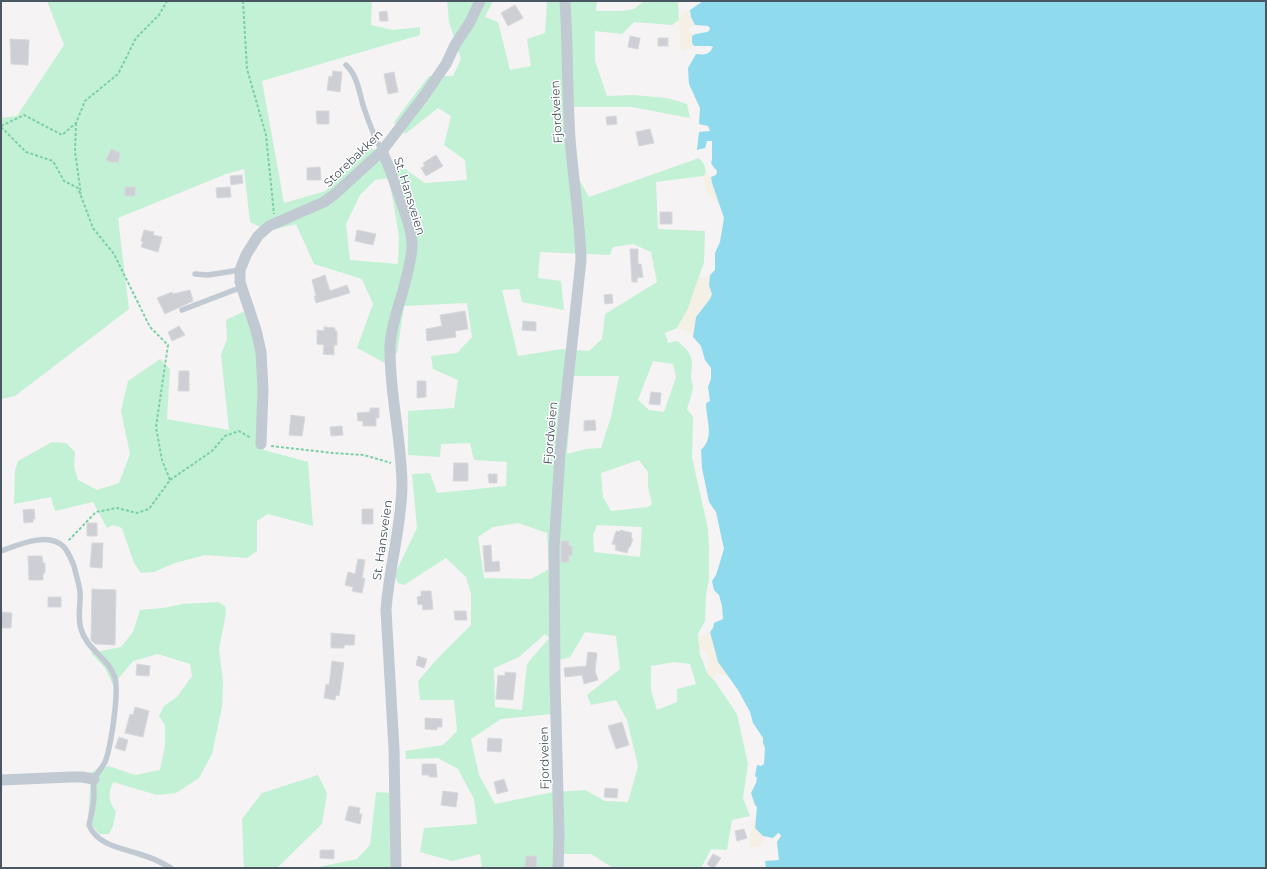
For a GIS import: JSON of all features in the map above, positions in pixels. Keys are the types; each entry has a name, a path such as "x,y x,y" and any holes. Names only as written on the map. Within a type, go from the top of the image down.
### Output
{"street":[{"name":"Storebakken","path":"240,270 246,255 262,232 275,223 324,202 335,194 382,151 424,96 446,64 480,1"},
{"name":"Fjordveien","path":"558,868 559,833 555,681 554,548 560,454 581,260 580,228 572,159 567,94 567,33 565,1"},
{"name":"St. Hansveien","path":"382,151 392,173 411,232 412,248 404,287 393,326 390,345 394,406 401,464 401,507 386,610 394,749 396,868"},
{"path":"240,270 242,287 256,330 261,352 263,390 261,444"},
{"path":"1,780 71,776 94,779"}],"lane":[{"path":"346,65 351,69 357,80 369,124 382,151"},
{"path":"195,274 240,270"},
{"path":"182,310 242,287"},
{"path":"1,551 24,543 47,540 59,543 70,555 79,585 79,618 82,632 87,643 108,666 115,679 115,700 110,745 105,762 94,779 93,806 89,825 95,835 103,841 152,859 171,868"}],"path":[{"path":"82,199 75,152 76,123 86,101 118,74 136,38 159,15 167,1"},
{"path":"243,1 247,68 266,135 275,223"},
{"path":"76,123 62,135 24,115 1,126 26,152 53,161 64,181 78,188 93,228 114,254 150,327 168,345 156,427 162,460 170,480"},
{"path":"63,546 96,512 117,508 137,513 149,509 170,480 212,451 225,436 239,431 261,444 333,453 364,454 393,464 401,464"}],"green space":[{"path":"47,1 372,1 371,25 393,30 420,27 420,35 262,81 284,203 326,191 347,160 371,148 398,164 425,183 467,180 465,160 444,145 451,116 438,108 405,134 394,122 429,76 453,76 461,59 449,22 447,1 493,1 485,17 498,22 510,70 531,66 527,39 545,33 547,1 597,1 596,11 621,11 634,9 644,1 678,1 679,20 672,25 634,22 622,34 595,31 595,61 607,96 633,95 667,98 687,104 690,118 632,107 572,107 579,179 589,197 699,158 704,164 706,173 703,176 656,182 658,229 705,231 704,262 688,309 677,328 665,333 668,343 677,341 689,353 692,361 691,377 693,387 687,409 693,417 692,457 708,529 709,551 709,579 706,595 705,621 698,634 700,654 707,673 714,680 737,714 748,764 743,798 750,816 732,820 727,850 711,849 701,868 613,868 591,854 564,854 564,868 482,868 480,854 452,861 420,852 424,828 477,824 474,799 458,769 438,758 406,759 405,751 443,745 457,731 454,700 420,700 418,681 438,658 471,625 471,594 466,577 446,558 404,585 398,583 394,576 417,528 412,474 430,473 437,493 506,486 507,462 474,460 470,443 441,444 440,457 408,455 408,411 454,408 458,380 433,369 431,356 457,353 472,337 467,303 404,306 397,353 385,363 357,348 373,304 362,279 314,264 296,224 268,231 250,222 244,169 226,174 118,218 129,309 15,396 1,399 1,118 17,116 64,45","holes":["389,178 399,236 398,264 350,260 346,224 360,195 375,180","633,244 651,252 657,282 605,314 602,339 589,351 562,349 518,356 502,290 519,289 522,302 564,310 561,281 538,278 540,252 610,255 613,247","653,361 673,364 676,377 664,412 649,410 638,400","573,376 619,376 611,417 601,448 586,449 567,454","639,460 648,472 648,487 652,504 648,507 611,511 603,497 601,473","518,523 547,533 549,569 531,579 484,578 478,537 493,527","597,525 642,527 640,557 594,552 593,535","585,632 616,636 620,669 587,695 591,705 616,700 627,720 638,766 628,802 605,801 585,790 554,792 495,804 479,775 471,739 501,719 552,714 552,662 570,657","545,634 549,638 527,664 522,710 495,707 494,668 519,657","674,662 690,664 696,684 677,689 677,702 657,710 651,690 651,666"]},
{"path":"245,311 257,353 261,395 257,436 264,450 308,462 313,526 268,514 257,521 257,551 247,558 205,555 175,563 154,572 141,573 134,563 122,528 113,525 107,528 93,502 55,511 51,497 14,504 15,470 18,461 52,442 66,443 75,452 74,466 78,480 97,490 119,483 130,454 121,411 128,381 160,359 170,369 167,419 229,430 221,355 227,339 226,320"},
{"path":"218,602 225,606 226,613 219,649 223,682 222,707 212,754 199,778 176,793 157,795 113,782 110,790 110,801 116,811 113,826 109,834 99,834 88,820 91,773 97,769 109,766 135,775 160,770 165,745 165,725 159,716 164,706 177,697 192,676 190,664 158,654 133,661 113,685 105,668 91,653 121,647 133,632 140,610 183,604"},
{"path":"318,775 327,793 322,824 277,868 244,868 242,819 262,793"},
{"path":"376,792 393,793 394,868 313,868 357,859 370,845"}],"sand":[{"path":"690,10 691,17 695,25 688,29 692,36 692,43 694,46 682,51 680,47 679,20 684,12"},
{"path":"706,173 711,177 720,205 706,193 703,176"},
{"path":"710,275 709,285 712,293 710,299 696,317 693,337 687,332 677,328 688,309 698,279"},
{"path":"710,632 718,662 728,676 716,673 714,680 707,673 709,662 706,652 700,650 698,637"},
{"path":"756,818 756,828 763,836 762,846 750,848 750,838 754,819"}],"water":[{"path":"703,1 1266,1 1266,868 766,868 765,861 779,860 777,842 781,836 778,833 773,838 763,836 755,828 757,807 751,793 756,783 757,778 755,776 757,765 761,766 764,764 765,748 763,738 753,723 750,712 738,690 718,662 710,632 714,623 723,619 719,595 714,590 712,581 716,575 724,549 716,512 709,502 702,468 701,450 708,440 709,434 706,403 710,401 708,387 711,379 711,368 705,360 701,346 693,337 696,317 710,299 712,294 709,285 710,275 715,270 715,253 720,242 724,218 711,177 716,175 717,171 711,162 712,141 707,141 705,148 697,150 699,132 710,131 708,126 699,124 700,108 689,84 688,68 696,54 706,54 710,52 713,47 694,46 692,43 692,36 707,32 710,28 708,26 695,25 691,17 690,10"}],"building":[{"path":"515,5 523,18 508,26 501,13"},
{"path":"387,11 388,21 380,21 379,12"},
{"path":"630,36 640,38 638,49 628,47"},
{"path":"658,38 668,38 668,46 658,46"},
{"path":"10,39 29,40 28,65 11,64"},
{"path":"333,71 342,72 340,92 327,90 329,76 332,77"},
{"path":"394,72 398,92 388,94 384,74"},
{"path":"316,111 329,111 329,124 317,124"},
{"path":"616,116 617,124 607,125 606,117"},
{"path":"650,129 654,143 639,146 636,132"},
{"path":"111,149 120,153 118,163 106,160"},
{"path":"436,155 443,166 426,176 421,168 425,166 423,163"},
{"path":"320,167 321,180 307,180 307,168"},
{"path":"242,175 243,183 231,185 230,176"},
{"path":"125,187 135,187 135,196 125,196"},
{"path":"230,187 231,197 217,198 216,188"},
{"path":"660,212 672,212 672,224 660,224"},
{"path":"144,230 154,232 153,235 162,237 158,252 141,247"},
{"path":"357,230 376,234 373,245 355,241"},
{"path":"630,249 638,249 638,264 641,264 643,277 637,278 637,282 632,282"},
{"path":"325,275 330,291 347,285 350,293 316,303 312,280"},
{"path":"190,290 193,301 165,314 157,298 172,292 173,294"},
{"path":"612,294 613,303 605,304 604,295"},
{"path":"465,311 468,329 455,331 456,337 427,341 426,329 442,326 440,315"},
{"path":"523,321 536,322 536,331 522,330"},
{"path":"179,326 185,335 172,341 168,332"},
{"path":"324,327 335,328 335,331 337,331 337,345 334,345 334,355 323,354 324,345 317,344 317,330 324,331"},
{"path":"179,371 189,371 189,391 178,391"},
{"path":"417,381 426,381 426,397 417,398"},
{"path":"651,392 661,393 660,405 649,404"},
{"path":"370,408 379,408 379,418 376,418 376,426 363,426 363,421 358,421 357,413 370,412"},
{"path":"291,415 305,417 302,436 289,435"},
{"path":"595,420 596,430 584,431 584,421"},
{"path":"342,426 343,435 331,436 330,427"},
{"path":"454,463 468,463 468,481 453,481"},
{"path":"488,474 497,474 497,483 489,483"},
{"path":"34,509 35,519 33,519 33,522 24,523 23,510"},
{"path":"362,509 373,509 373,524 362,524"},
{"path":"87,523 97,523 97,536 87,536"},
{"path":"620,530 632,533 631,538 633,539 627,553 615,550 616,545 612,544 616,531 620,532"},
{"path":"561,541 569,541 569,546 572,546 572,556 569,555 569,562 561,562"},
{"path":"92,543 103,543 102,568 90,567"},
{"path":"491,545 492,562 499,561 500,571 485,572 483,546"},
{"path":"28,556 42,556 43,563 45,563 43,580 29,580"},
{"path":"358,559 365,560 362,578 365,578 362,593 352,591 353,587 345,585 348,572 355,574"},
{"path":"92,589 116,590 115,645 95,644 91,640"},
{"path":"421,591 431,591 433,609 423,610 422,604 418,605 417,597 421,596"},
{"path":"48,597 61,597 61,607 48,607"},
{"path":"454,611 466,611 467,620 455,620"},
{"path":"1,612 12,613 11,628 1,628"},
{"path":"331,633 355,635 354,645 344,645 344,648 331,648"},
{"path":"588,652 597,653 595,671 598,680 584,684 582,675 565,677 564,668 586,666"},
{"path":"418,656 427,659 424,668 416,665"},
{"path":"332,661 344,663 339,696 336,695 335,700 324,698 326,684 329,685"},
{"path":"137,664 150,666 149,676 136,675"},
{"path":"505,672 516,673 513,700 496,699 498,675 505,676"},
{"path":"135,707 149,711 143,737 125,733 130,714 133,715"},
{"path":"425,718 442,719 442,727 437,727 437,730 425,729"},
{"path":"622,722 629,745 616,749 608,726"},
{"path":"119,737 128,740 125,751 115,748"},
{"path":"488,738 502,739 501,752 487,751"},
{"path":"422,764 436,764 437,777 422,775"},
{"path":"504,779 508,791 497,794 494,782"},
{"path":"605,788 618,789 617,798 604,797"},
{"path":"443,791 458,793 456,807 441,805"},
{"path":"349,806 360,808 359,814 362,814 360,824 345,820"},
{"path":"744,829 747,838 737,841 735,831"},
{"path":"320,850 334,850 334,859 320,858"},
{"path":"713,854 721,858 714,868 712,868 707,864"},
{"path":"526,856 537,856 536,867 525,867"}]}
